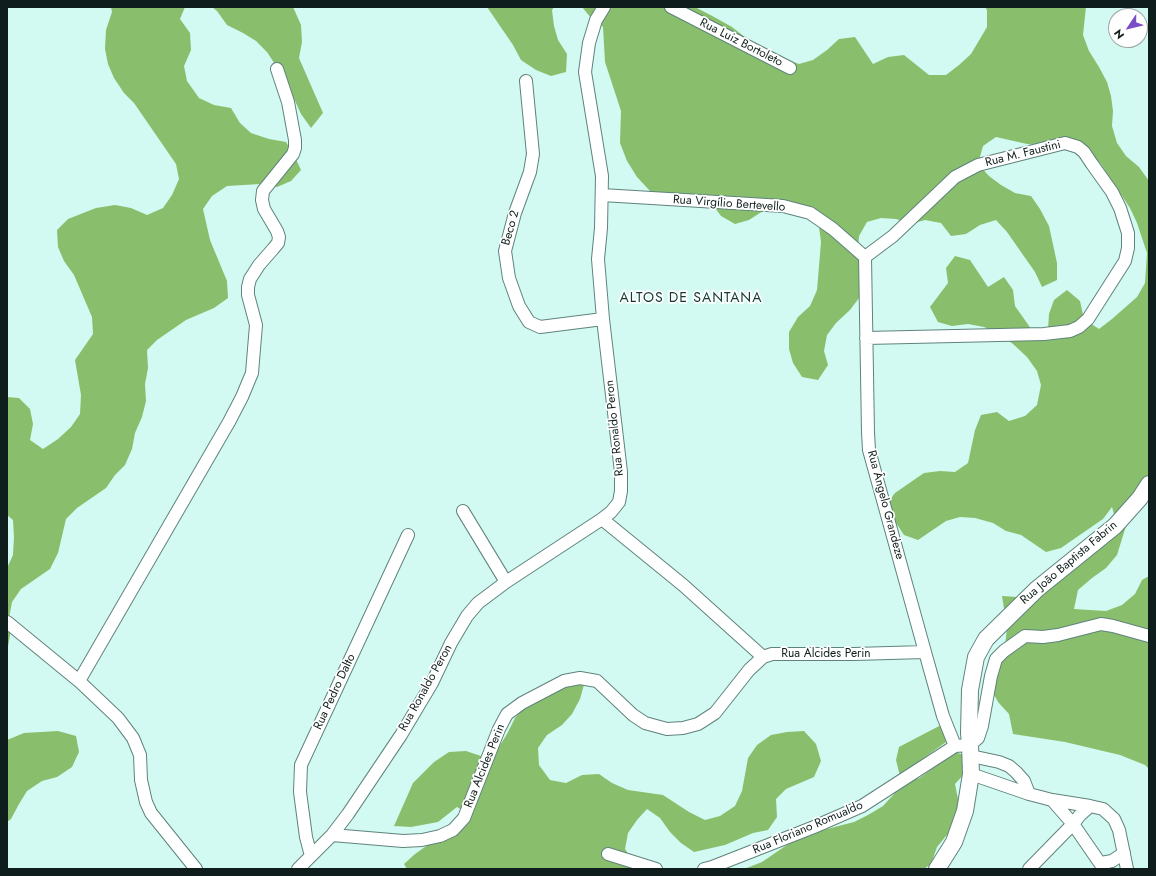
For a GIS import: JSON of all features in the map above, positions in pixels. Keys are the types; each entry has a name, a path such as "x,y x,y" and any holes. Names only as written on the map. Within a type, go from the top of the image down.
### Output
{"street":[{"name":"Rua Ronaldo Peron","path":"298,869 332,835 401,735 432,683 451,643 467,616 478,603 506,582 602,519 611,512 618,502 621,491 621,479 602,319 598,259 602,176 585,72 589,43 596,20 604,7"},
{"name":"Rua Luiz Bortoleto","path":"671,7 790,68"},
{"path":"79,681 229,422 252,373 256,325 248,295 248,287 250,279 259,265 274,249 280,237 264,209 262,200 263,191 293,154 295,148 295,140 288,102 277,69"},
{"name":"Beco 2","path":"526,80 533,154 530,172 515,213 505,251 509,278 519,306 529,322 540,327 602,319"},
{"name":"Rua M. Faustini","path":"865,257 893,236 955,177 978,165 1065,143 1078,147 1084,152 1112,192 1120,208 1128,233 1128,248 1125,261 1088,319 1079,327 1070,331 1044,334 866,338"},
{"name":"Rua Virgílio Bertevello","path":"602,195 783,206 810,213 834,230 865,257"},
{"name":"Rua Ângelo Grandeze","path":"865,257 869,450 924,652 943,716 955,746"},
{"name":"Rua João Baptista Fabrin","path":"937,869 954,842 966,811 971,774 969,733 970,690 976,657 986,639 1037,589 1115,526 1140,498 1149,484"},
{"path":"463,511 506,582"},
{"path":"602,519 683,585 763,657"},
{"name":"Rua Pedro Dalto","path":"311,856 306,837 300,792 301,765 408,535"},
{"path":"7,622 79,681 118,718 133,738 140,755 141,780 146,802 151,813 196,869"},
{"path":"971,750 978,738 982,726 990,676 996,659 1004,651 1025,636 1043,637 1058,635 1101,624 1149,636"},
{"name":"Rua Alcides Perin","path":"332,835 403,841 422,840 440,836 453,830 464,818 499,729 507,714 522,703 564,681 580,678 597,680 633,715 645,723 667,729 683,728 698,724 715,713 749,670 763,657 772,654 924,652"},
{"name":"Rua Floriano Romualdo","path":"704,869 770,844 862,806 955,746 971,750 1008,766 1024,781 1030,794"},
{"path":"971,774 1030,794 1103,810 1114,819 1119,830 1127,869"},
{"path":"1052,800 1073,824 1103,866 1124,853"},
{"path":"1029,869 1090,806"},
{"path":"608,854 656,869"}],"green space":[{"path":"111,7 185,7 180,19 190,33 191,50 184,66 187,81 199,98 214,105 231,108 240,123 251,133 269,139 286,142 301,170 291,181 277,187 261,184 227,186 212,196 203,209 210,240 227,281 228,298 214,308 186,320 157,340 147,350 148,368 145,384 146,401 142,417 135,433 132,449 125,465 115,475 106,488 77,508 66,519 58,553 50,569 21,589 12,602 9,618 10,635 7,652 7,568 13,555 14,537 13,520 7,515 7,397 19,398 30,409 33,424 30,440 43,449 58,439 71,427 80,414 81,395 75,360 93,334 92,317 74,275 64,261 58,247 57,230 68,219 96,208 115,205 131,208 147,215 163,208 172,195 179,179 176,164 134,103 124,93 114,78 108,64 105,49 106,30 112,12"},
{"path":"212,7 293,7 301,25 302,42 299,58 323,113 311,128 301,114 286,81 267,52 256,41 227,25 217,11"},
{"path":"487,7 554,7 552,10 554,26 558,40 567,54 566,72 551,76 536,70 521,60 513,45"},
{"path":"582,7 695,7 732,27 755,45 799,64 813,60 839,39 855,37 873,64 888,57 904,55 929,75 946,75 971,54 987,27 987,10 985,7 1086,7 1083,35 1089,51 1107,82 1113,111 1112,126 1117,143 1126,156 1139,167 1149,181 1149,493 1145,496 1126,526 1117,555 1106,568 1078,590 1074,609 1106,611 1122,605 1135,594 1142,580 1149,576 1149,769 1145,765 1120,755 1065,742 1013,734 1009,714 998,702 990,687 1004,657 1007,627 1002,596 1032,598 1116,521 1112,507 1103,519 1061,548 1046,552 1021,535 1006,531 993,523 975,518 960,517 946,521 918,540 904,535 886,505 895,493 924,473 940,471 955,472 968,463 975,430 981,415 997,412 1009,421 1025,416 1037,405 1041,385 1037,371 1027,357 1013,344 1001,335 984,327 968,324 952,326 938,322 930,307 948,283 946,268 955,256 970,260 988,287 1004,277 1013,290 1015,306 1034,333 1048,329 1049,314 1054,300 1067,290 1080,301 1084,319 1099,329 1137,297 1145,283 1147,253 1137,223 1130,208 1100,163 1088,154 1072,148 1027,144 996,137 983,146 978,164 989,176 1001,185 1015,193 1031,196 1049,226 1057,263 1057,280 1042,287 1035,272 1007,232 996,220 980,225 966,234 951,236 941,223 925,220 911,224 896,219 881,218 867,222 859,236 858,251 864,284 859,298 827,335 824,351 828,365 818,380 802,377 793,363 789,349 789,332 798,317 810,306 817,290 821,242 819,227 807,218 777,207 763,211 749,220 735,224 721,216 710,201 665,197 650,191 637,177 627,161 620,143 621,111 605,62 603,27 591,18"},
{"path":"585,681 580,699 572,714 562,725 547,735 538,748 539,765 550,780 566,783 582,775 599,774 612,783 628,790 663,795 689,812 705,820 720,816 735,806 742,791 748,758 757,745 771,735 804,731 816,744 821,761 814,777 786,789 776,799 777,817 768,830 753,833 725,845 694,852 681,843 670,832 660,818 647,809 628,833 625,849 635,864 643,869 407,869 404,864 415,854 470,815 457,807 438,822 411,827 394,826 413,783 434,762 449,752 466,751 484,757 499,747 515,718 525,707 568,682"},
{"path":"941,725 953,737 914,765 918,779 956,752 970,758 966,772 955,784 958,799 967,811 959,825 946,836 937,847 931,864 924,869 744,869 762,862 800,836 854,822 883,806 894,794 901,780 896,760 899,747"},
{"path":"58,731 76,736 79,752 72,767 57,777 42,781 27,791 11,819 7,822 7,740 24,733"}],"district":[{"name":"ALTOS DE SANTANA","path":"691,299"}]}
